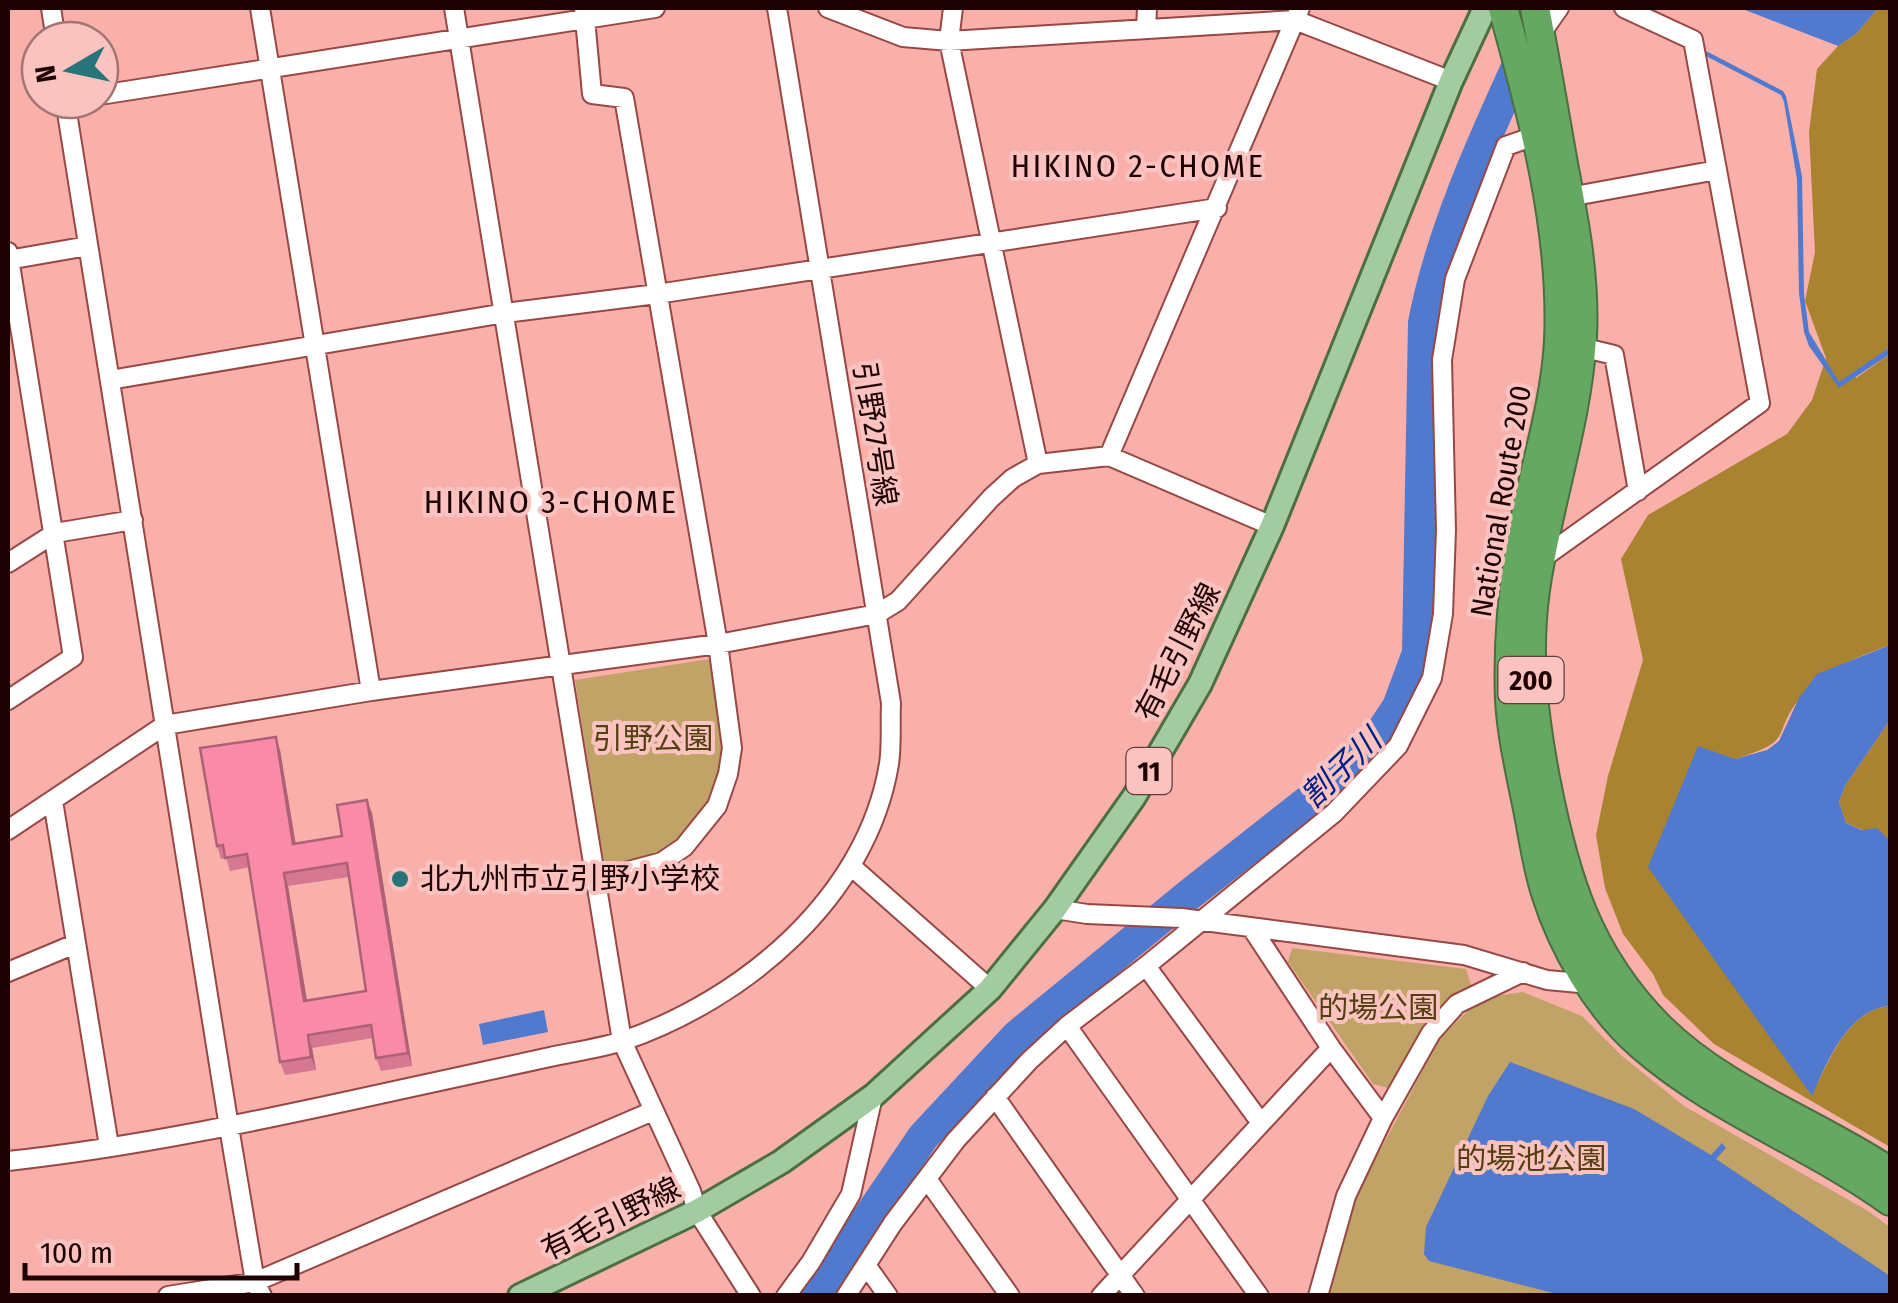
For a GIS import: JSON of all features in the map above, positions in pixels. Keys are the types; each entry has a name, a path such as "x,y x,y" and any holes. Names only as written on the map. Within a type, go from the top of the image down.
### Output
{"highway":[{"name":"National Route 200","path":"1503,8 1524,82 1559,278 1558,342 1550,418 1520,546 1511,632 1510,702 1545,890 1559,929 1600,976 1684,1050 1745,1090 1890,1172"},
{"name":"National Route 200","path":"1538,21 1582,285 1581,347 1572,417 1539,560 1530,663 1536,732 1564,871 1600,976 1640,1045 1690,1082 1890,1201"}],"main road":[{"name":"有毛引野線","path":"520,1296 697,1211 781,1162 873,1096 990,989 1055,908 1134,797 1200,684 1272,526 1484,8"}],"street":[{"path":"260,8 371,692"},
{"path":"454,8 622,1041 692,1191 697,1211 752,1296"},
{"path":"120,93 460,38 585,13 655,8"},
{"name":"引野27号線","path":"8,1161 229,1128 622,1041 733,988 769,960 816,912 851,866 870,824 888,764 890,703 777,8"},
{"path":"828,8 848,11 903,37 949,41 1146,29 1297,14 1451,82"},
{"path":"953,8 949,41 1038,464"},
{"path":"1146,29 1147,8"},
{"path":"1538,21 1559,8"},
{"path":"1539,560 1760,403 1693,40 1624,8"},
{"path":"585,13 592,94 624,98 718,644 732,748 717,806 684,847 662,862 595,880"},
{"path":"1109,456 1297,14"},
{"path":"70,120 229,1128 258,1289"},
{"path":"846,1296 927,1179 994,1096 1067,1026 1146,966 1190,920 1334,812 1398,746 1432,678 1443,614 1446,530 1442,360 1456,279 1506,146 1535,136"},
{"path":"1569,197 1716,170"},
{"path":"110,380 505,313 657,294 1216,208"},
{"path":"8,700 73,657 8,257 88,246"},
{"path":"1581,347 1614,355 1638,491"},
{"path":"8,830 165,725 718,644 877,614 898,601 991,498 1013,478 1038,464 1109,456 1272,526"},
{"path":"8,563 55,533 132,520"},
{"path":"53,801 109,1146"},
{"path":"851,866 990,989"},
{"path":"1055,908 1087,914 1190,920 1464,954 1547,980 1600,976"},
{"path":"1253,930 1383,1118"},
{"path":"8,972 75,944"},
{"path":"1146,966 1260,1123"},
{"path":"1318,1296 1346,1196 1383,1118 1431,1033 1458,1004 1523,972"},
{"path":"1067,1026 1259,1296"},
{"path":"1101,1296 1332,1048"},
{"path":"786,1296 851,1194 873,1096"},
{"path":"994,1096 1135,1296"},
{"path":"168,1296 258,1289 653,1111"},
{"path":"927,1179 1010,1296"},
{"path":"866,1266 888,1296"}],"green space":[{"name":"引野公園","path":"710,659 721,760 709,799 693,823 663,850 611,868 604,864 575,680"},
{"name":"的場公園","path":"1292,948 1466,969 1471,985 1442,1005 1388,1088 1373,1084 1288,962"},
{"name":"的場池公園","path":"1523,992 1582,1016 1621,1055 1684,1106 1890,1227 1890,1295 1325,1296 1352,1203 1440,1038 1472,1007 1495,996"}],"shaded area":[{"path":"1878,8 1890,8 1890,347 1853,374 1856,378 1890,354 1890,645 1820,679 1801,697 1775,741 1735,759 1811,1095 1851,1027 1875,1010 1890,1006 1890,1147 1714,1044 1663,995 1653,974 1623,934 1605,888 1596,835 1608,776 1643,660 1621,559 1648,515 1787,434 1812,400 1826,358 1805,301 1815,252 1809,132 1817,69"},
{"path":"1890,720 1890,841 1846,823 1839,802 1845,786"}],"water":[{"path":"1740,8 1878,8 1857,33 1838,46"},
{"path":"1706,51 1786,96 1802,176 1804,294 1809,332 1839,382 1890,347 1890,354 1839,388 1809,346 1804,332 1799,293 1797,179 1784,102 1781,95 1704,55"},
{"path":"1890,645 1890,720 1845,786 1839,802 1846,823 1862,830 1877,828 1890,841 1890,1006 1875,1009 1851,1027 1832,1053 1812,1096 1648,867 1698,746 1735,759 1767,750 1779,741 1799,698 1817,674"},
{"path":"544,1010 548,1032 483,1045 479,1024"},
{"path":"1510,1062 1634,1109 1711,1155 1722,1143 1726,1148 1716,1159 1890,1276 1890,1295 1561,1295 1429,1261 1424,1254 1426,1227 1488,1096"}],"building":[{"path":"276,737 293,844 342,836 337,805 367,800 408,1053 376,1058 371,1025 308,1035 311,1057 280,1062 247,854 225,858 223,845 217,846 200,748","holes":["347,863 366,991 304,1001 284,873"]}],"waterway":[{"name":"割子川","path":"815,1296 923,1137 1018,1035 1330,784 1374,743 1398,707 1418,653 1424,323 1459,203 1544,8"}],"place":[{"name":"北九州市立引野小学校","path":"400,879"}],"district":[{"name":"HIKINO 2-CHOME","path":"1138,166"},
{"name":"HIKINO 3-CHOME","path":"551,502"}]}
